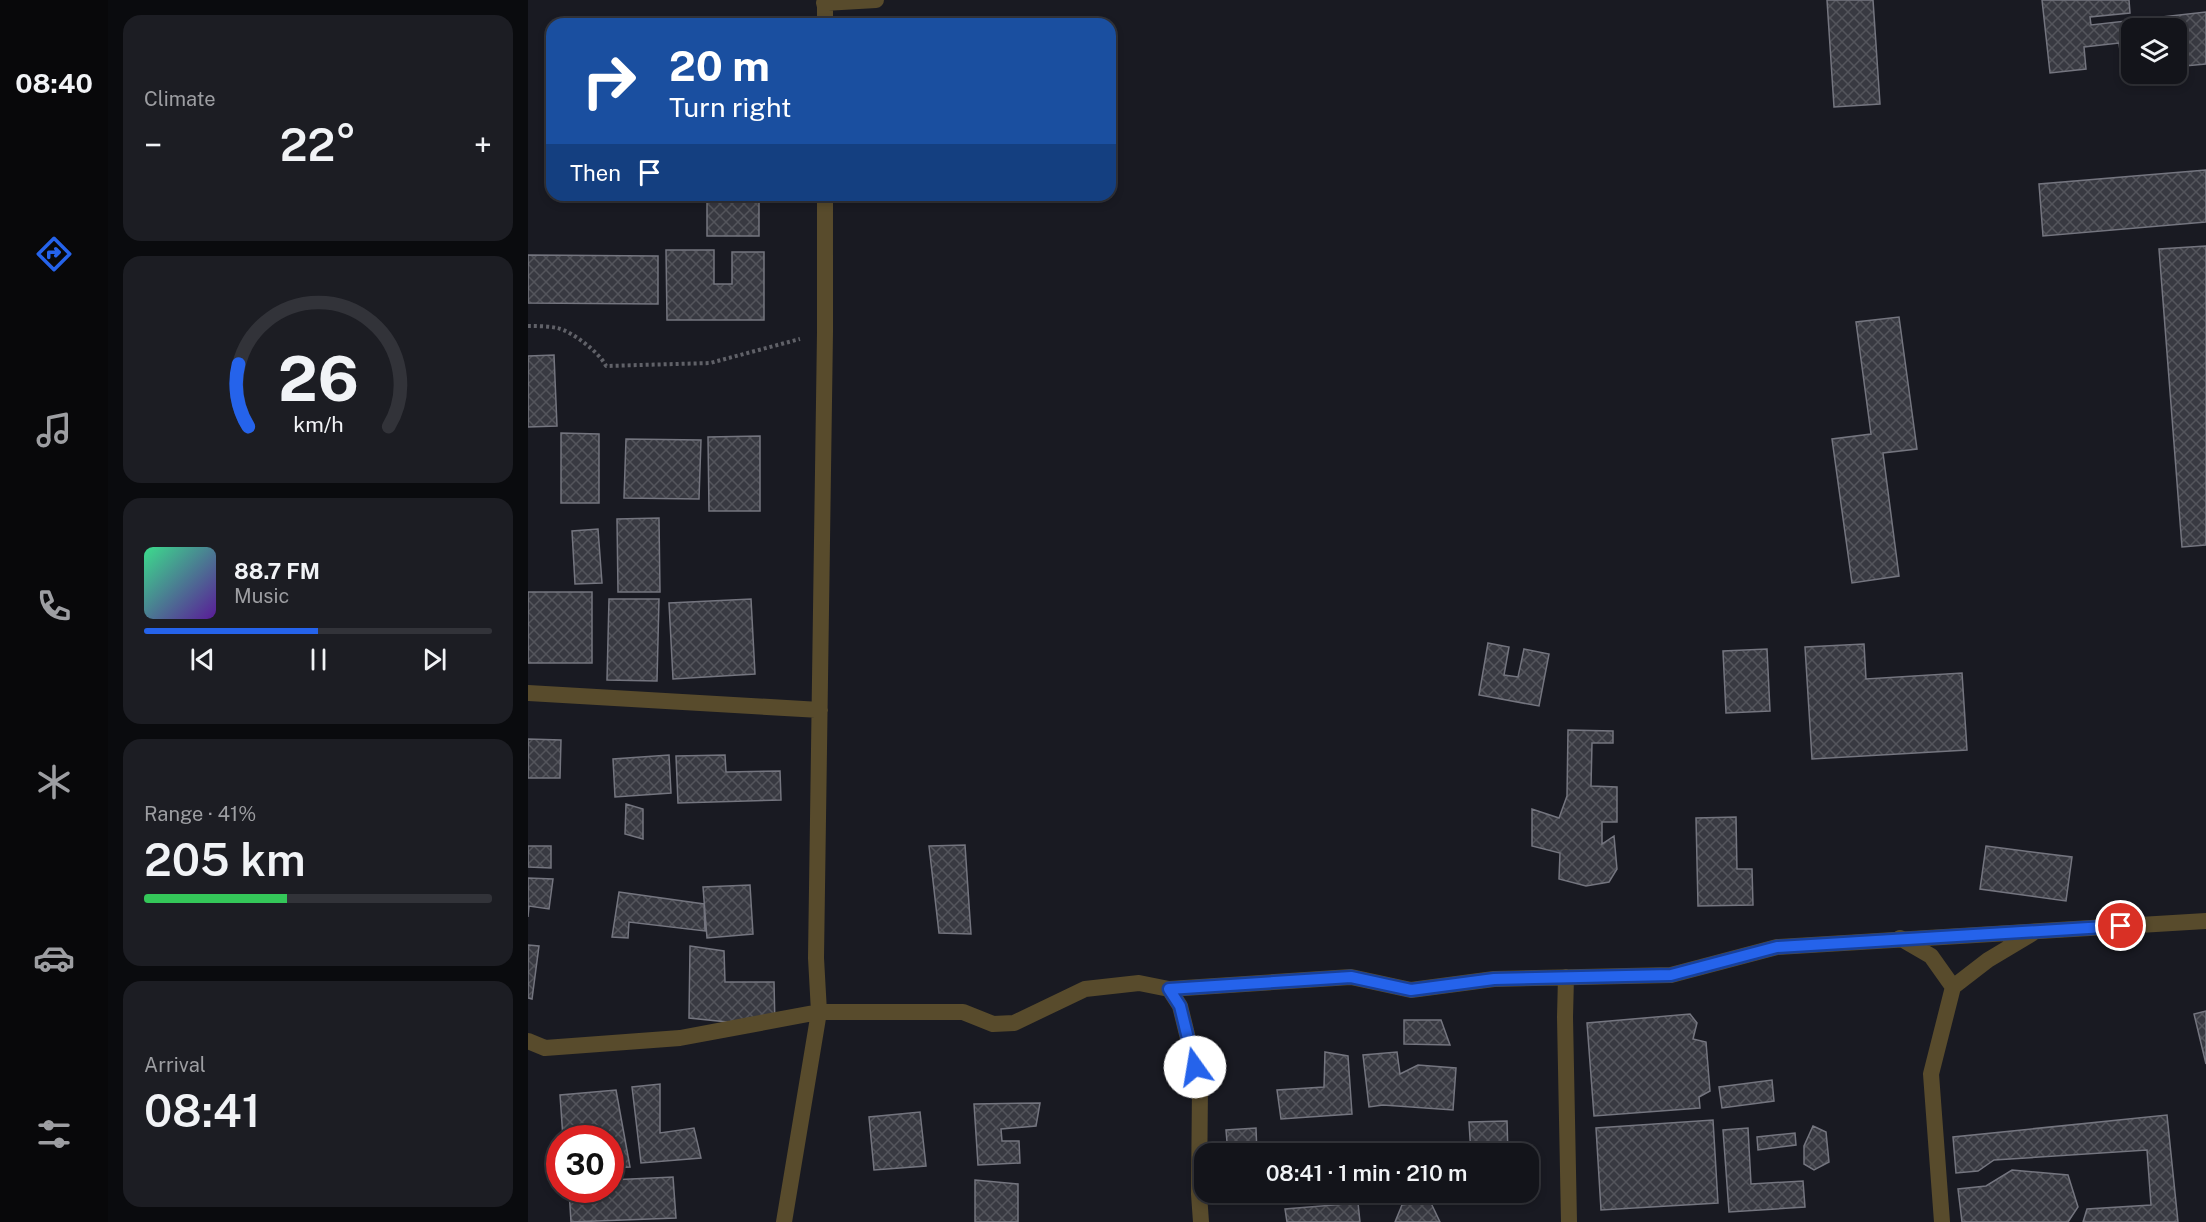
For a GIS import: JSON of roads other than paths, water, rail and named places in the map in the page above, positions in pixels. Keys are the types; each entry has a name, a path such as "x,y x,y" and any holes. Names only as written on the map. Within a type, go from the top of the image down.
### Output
{"street":[{"path":"825,18 825,2 876,0"},
{"path":"784,1222 819,1012 816,958 825,201"},
{"path":"528,693 820,710"},
{"path":"528,1041 545,1048 680,1038 819,1012 963,1012 993,1024 1014,1023 1085,988 1139,982 1169,989 1351,977 1411,990 1494,979 1671,975 1777,947 2206,921"},
{"path":"1942,1222 1931,1074 1953,987 1988,960 2037,931"},
{"path":"1900,938 1931,956 1953,987"},
{"path":"1566,977 1569,1222"},
{"path":"1169,989 1180,1006 1200,1087 1199,1194 1202,1222"}]}
